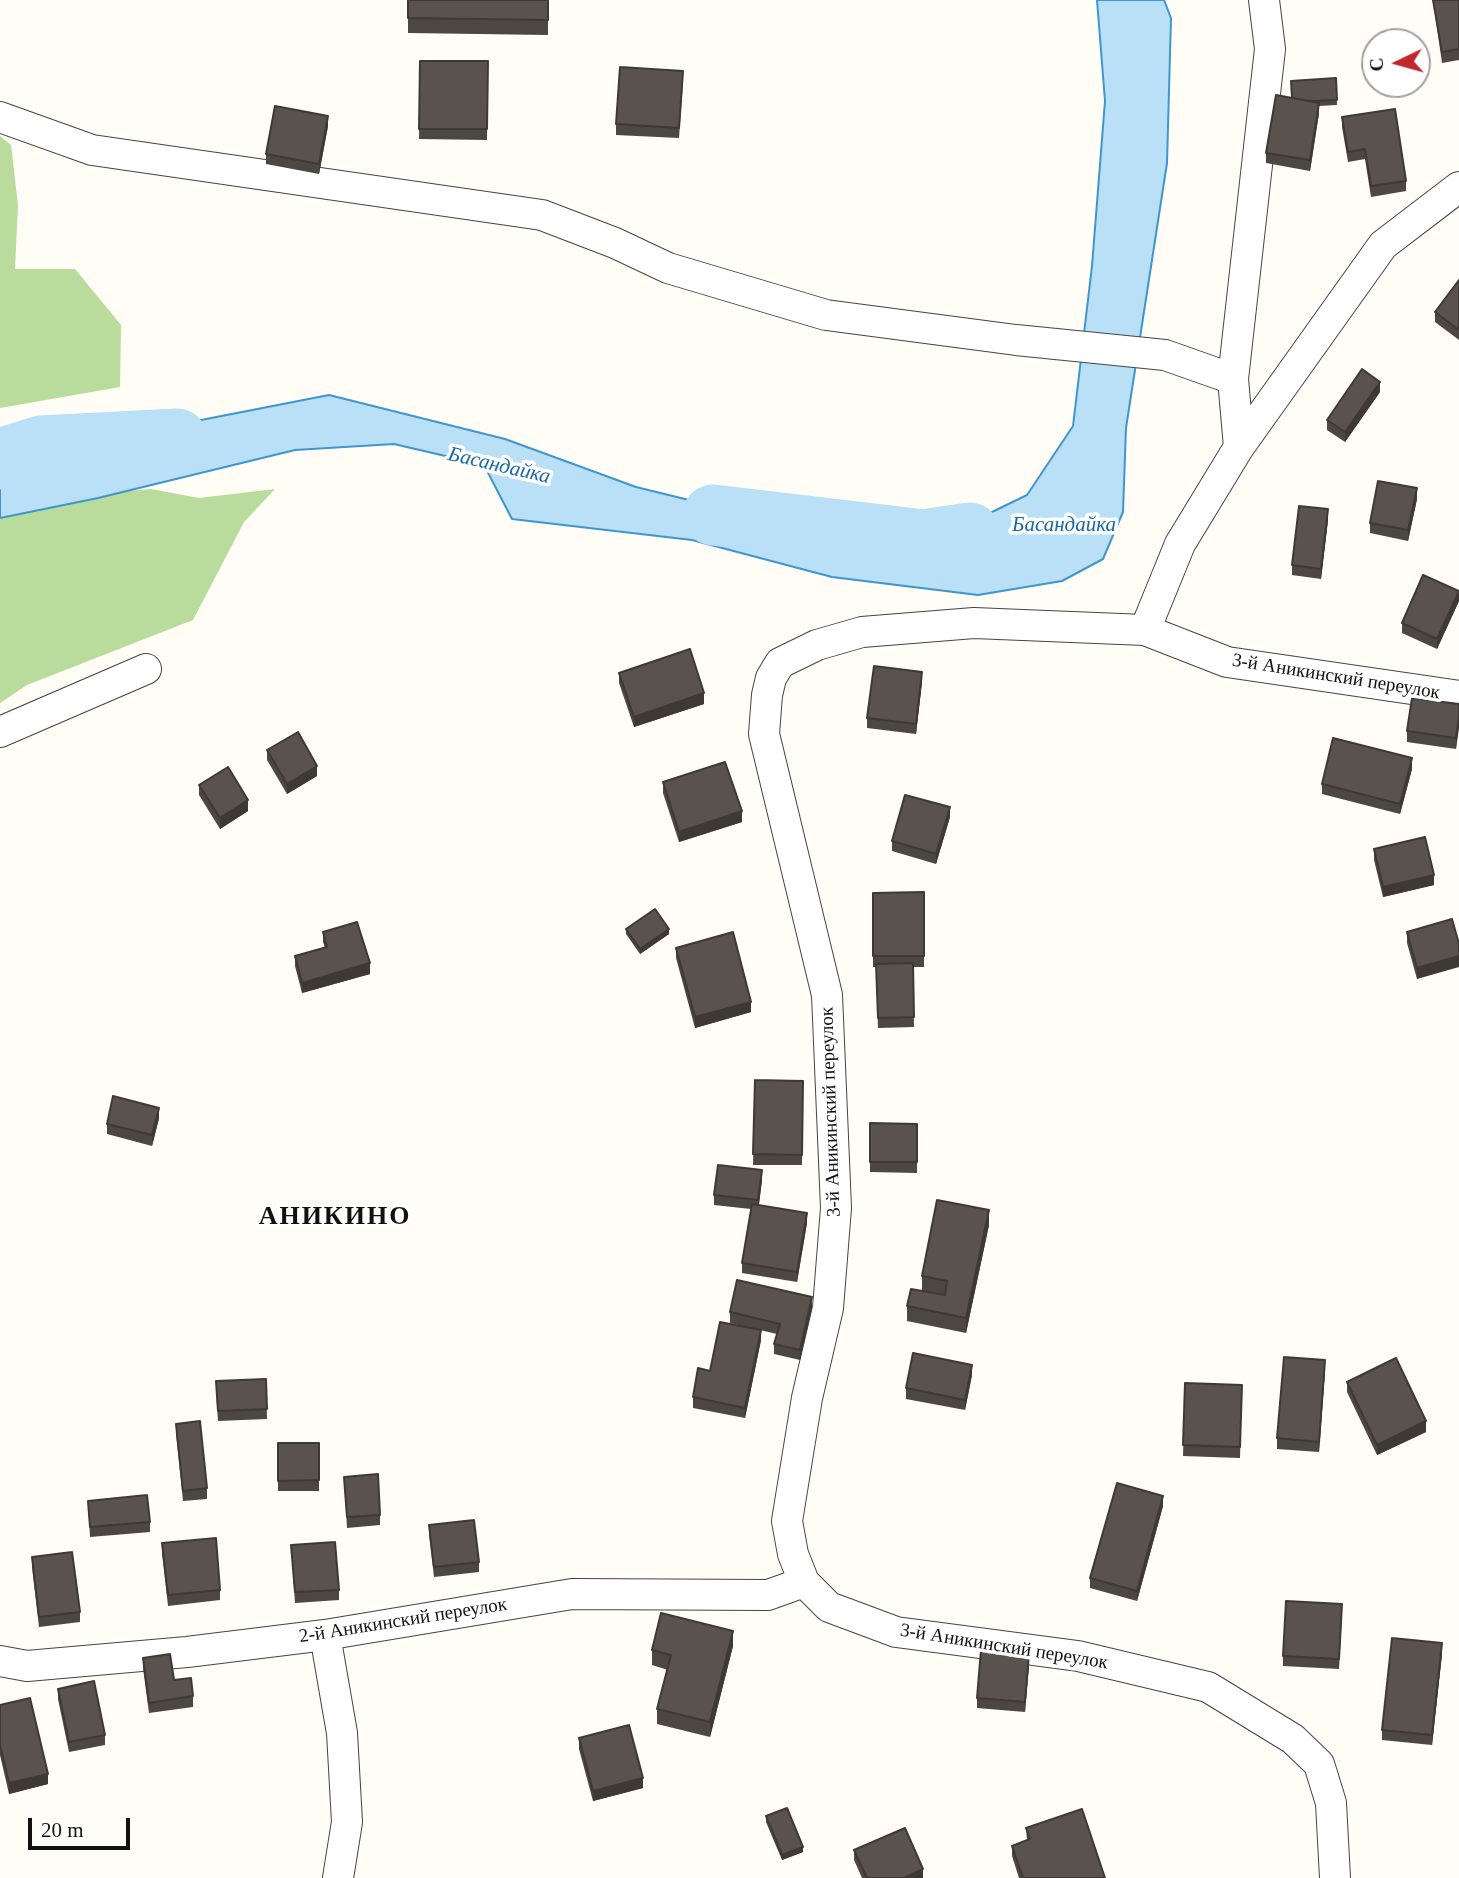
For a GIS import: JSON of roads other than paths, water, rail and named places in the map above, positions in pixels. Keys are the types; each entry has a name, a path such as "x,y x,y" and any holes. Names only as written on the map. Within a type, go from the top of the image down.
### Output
{"street":[{"path":"1239,447 1233,379 1270,49 1264,0"},
{"path":"0,117 92,150 542,215 615,243 668,268 826,315 1165,355 1233,379"},
{"path":"1145,630 1180,544 1239,447 1383,245 1459,187"},
{"name":"3-й Аникинский переулок","path":"1335,1878 1331,1802 1319,1763 1293,1739 1208,1687 1077,1656 897,1632 829,1607 804,1582 793,1554 787,1521 807,1398 828,1308 836,1208 827,995 764,734 767,695 771,678 780,663 817,645 862,632 974,623 1145,630 1227,662 1459,696"},
{"path":"0,732 146,669"},
{"name":"2-й Аникинский переулок","path":"0,1661 27,1666 187,1652 325,1635 572,1594 768,1595 804,1582"},
{"path":"325,1635 342,1733 347,1822 338,1878"}],"water":[{"name":"Басандайка","path":"1097,0 1164,0 1171,18 1167,163 1126,428 1123,512 1103,559 1062,581 978,595 832,577 692,540 512,519 484,465 394,444 295,450 98,498 0,518 0,465 155,429 329,395 505,439 636,487 848,539 955,530 1027,495 1073,426 1092,266 1105,101"}],"waterway":[{"name":"Басандайка","path":"0,459 41,446 177,439"},
{"name":"Басандайка","path":"713,515 924,540 970,533"}],"district":[{"name":"АНИКИНО","path":"335,1217"}]}
